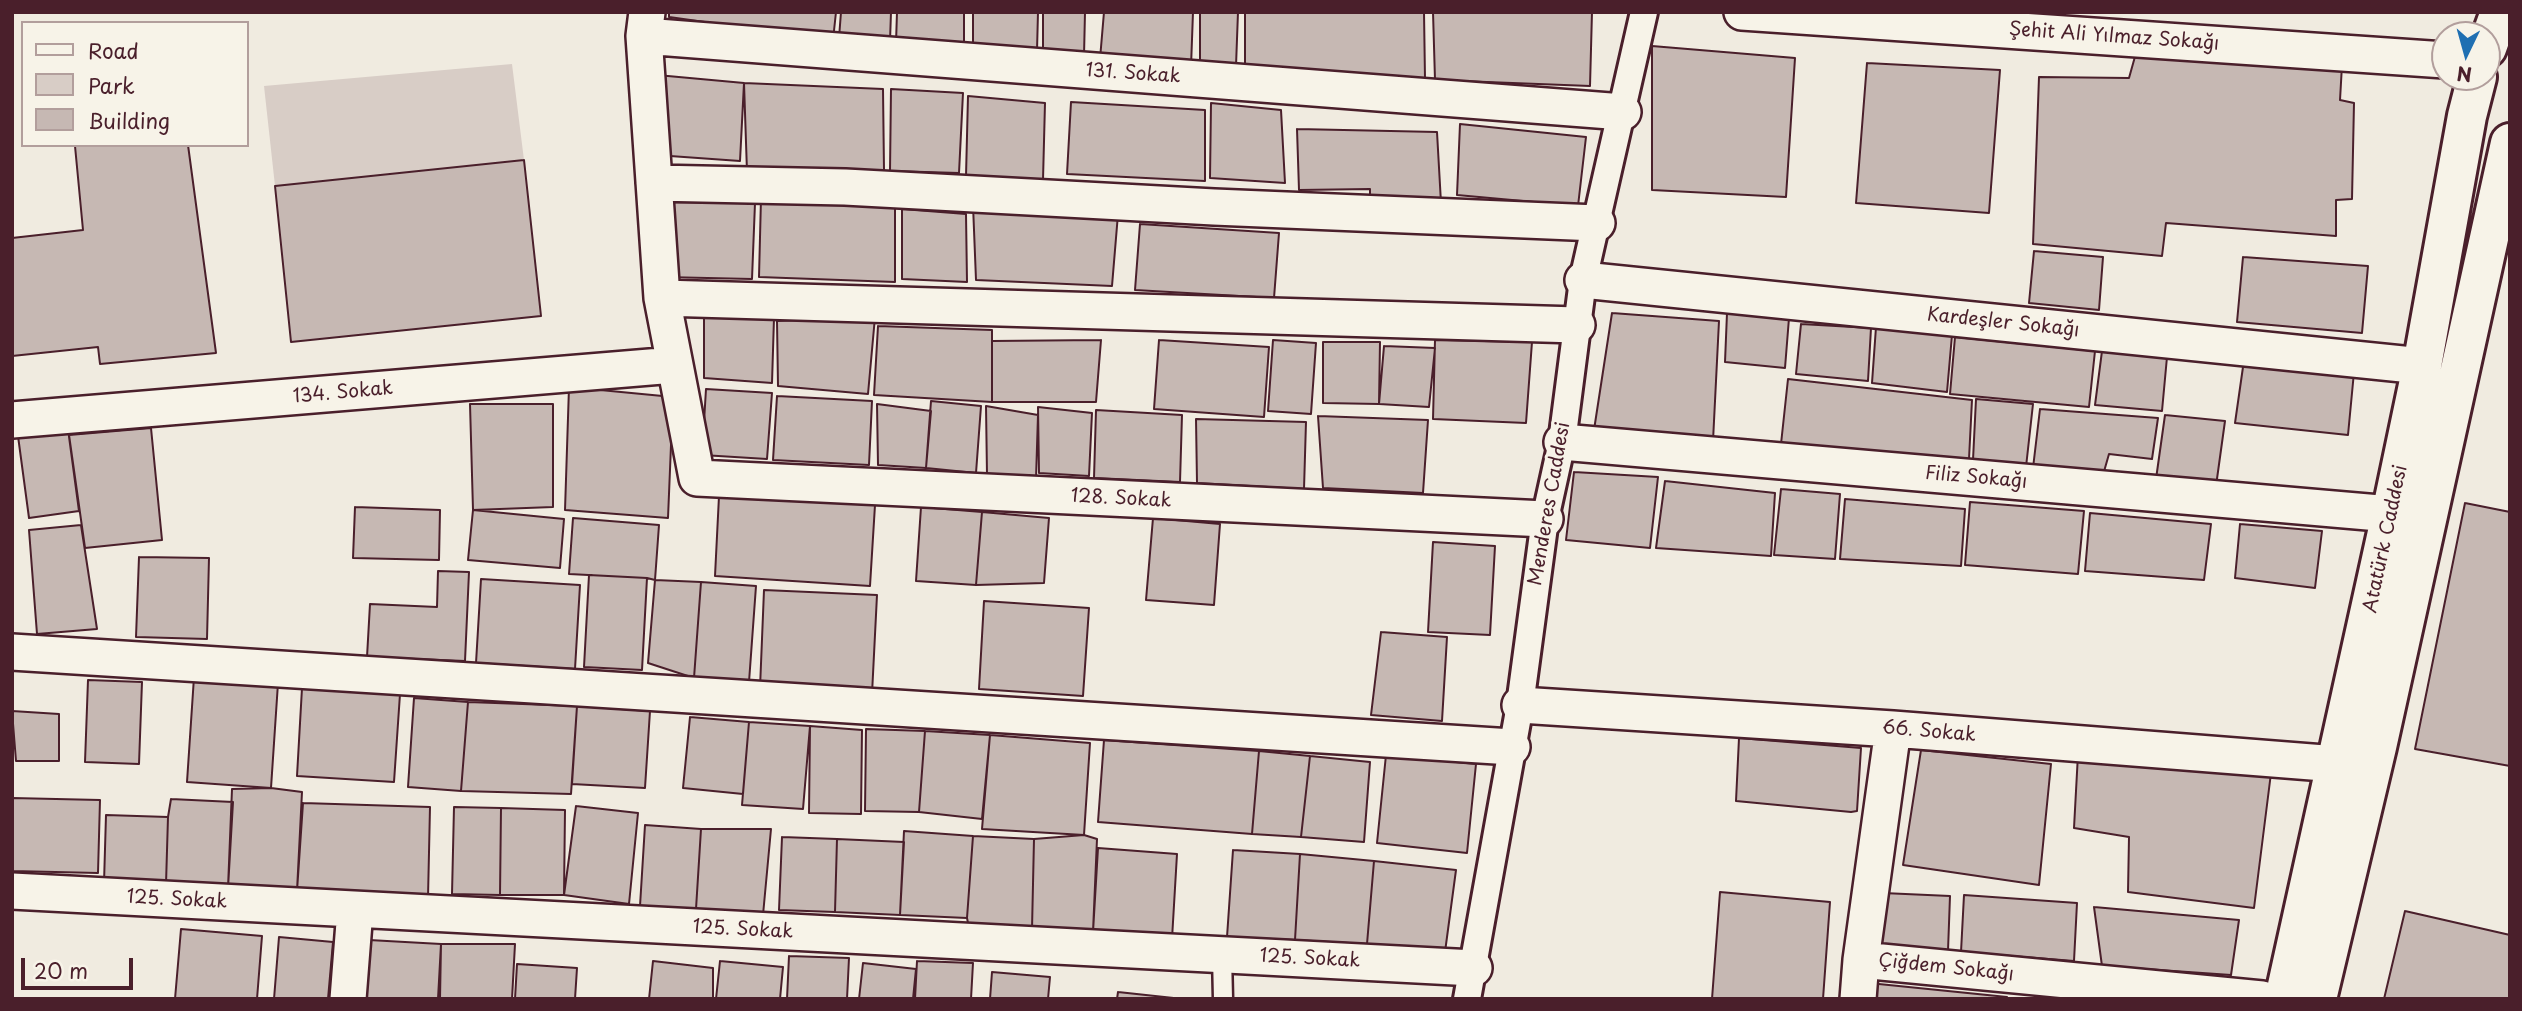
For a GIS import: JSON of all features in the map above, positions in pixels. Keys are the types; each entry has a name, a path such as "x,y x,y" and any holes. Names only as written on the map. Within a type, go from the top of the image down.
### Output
{"street":[{"name":"Menderes Caddesi","path":"1471,983 1520,705 1545,519 1562,442 1583,280 1644,12"},
{"name":"Şehit Ali Yılmaz Sokağı","path":"1742,12 2431,59"},
{"name":"131. Sokak","path":"645,24 1623,112"},
{"path":"645,24 662,298 674,365"},
{"name":"Atatürk Caddesi","path":"2284,999 2422,366 2473,91"},
{"name":"Atatürk Caddesi","path":"2317,999 2505,181 2510,143"},
{"path":"2456,177 2505,181"},
{"path":"654,183 845,187 1214,207 1597,223"},
{"name":"Kardeşler Sokağı","path":"1583,280 2422,366"},
{"path":"662,298 1577,325"},
{"name":"134. Sokak","path":"12,420 674,365"},
{"name":"128. Sokak","path":"674,365 697,478 1545,519"},
{"name":"Filiz Sokağı","path":"1562,442 2391,514"},
{"path":"12,652 1512,747"},
{"name":"66. Sokak","path":"1520,705 1893,729 2337,764"},
{"name":"Çiğdem Sokağı","path":"1893,729 1861,960 2262,999"},
{"name":"125. Sokak","path":"12,891 1223,955 1471,983"},
{"path":"348,999 355,909"},
{"path":"1857,999 1861,960"}],"lane":[{"path":"1223,955 1223,999"}],"green space":[{"path":"512,64 524,160 275,186 264,86"}],"building":[{"path":"669,12 836,12 833,40 669,17"},
{"path":"841,12 891,12 890,41 839,38"},
{"path":"897,12 964,12 964,47 896,43"},
{"path":"973,12 1038,12 1037,51 973,49"},
{"path":"1043,12 1085,12 1084,56 1043,53"},
{"path":"1104,12 1193,12 1191,67 1100,59"},
{"path":"1200,12 1238,12 1236,66 1200,65"},
{"path":"1245,12 1424,12 1425,79 1245,68"},
{"path":"1433,12 1592,12 1590,86 1435,80"},
{"path":"1652,46 1795,58 1786,197 1652,190"},
{"path":"2136,53 2342,65 2340,100 2354,103 2352,199 2336,200 2336,236 2166,223 2162,256 2033,244 2039,77 2129,78"},
{"path":"1867,63 2000,70 1989,213 1856,203"},
{"path":"657,75 744,83 740,161 656,155"},
{"path":"744,83 883,89 884,170 747,172"},
{"path":"891,89 963,93 959,173 890,171"},
{"path":"968,96 1045,103 1043,180 966,176"},
{"path":"1071,102 1205,110 1205,181 1067,174"},
{"path":"1211,103 1281,110 1285,183 1210,178"},
{"path":"1460,124 1586,137 1578,206 1457,195"},
{"path":"1297,129 1437,132 1441,203 1370,205 1370,189 1299,190"},
{"path":"75,147 188,147 216,353 100,364 98,347 12,356 12,238 83,230"},
{"path":"524,160 541,316 291,342 275,186"},
{"path":"761,198 895,206 895,282 759,277"},
{"path":"665,202 755,203 752,279 663,277"},
{"path":"973,205 1118,214 1112,286 976,280"},
{"path":"902,209 966,214 967,282 902,279"},
{"path":"1140,224 1279,233 1274,298 1135,290"},
{"path":"2034,251 2103,257 2099,310 2029,303"},
{"path":"2243,257 2368,266 2362,333 2237,322"},
{"path":"1612,313 1719,321 1713,441 1594,430"},
{"path":"1727,313 1789,318 1785,368 1725,362"},
{"path":"704,316 774,318 772,383 704,378"},
{"path":"875,317 868,394 778,386 777,321"},
{"path":"1801,324 1871,328 1868,381 1796,374"},
{"path":"878,326 992,330 992,402 874,395"},
{"path":"1876,327 1952,335 1947,392 1872,383"},
{"path":"1955,337 2095,351 2089,407 1950,394"},
{"path":"1101,340 1096,402 992,402 992,341"},
{"path":"1159,340 1269,347 1264,417 1154,409"},
{"path":"1273,340 1316,343 1311,414 1268,411"},
{"path":"1435,340 1532,342 1526,423 1433,419"},
{"path":"1323,342 1380,342 1379,404 1323,403"},
{"path":"1384,346 1435,348 1429,407 1379,404"},
{"path":"2102,351 2167,357 2162,411 2095,405"},
{"path":"2244,360 2354,372 2348,435 2235,423"},
{"path":"1788,379 1972,400 1969,459 1781,444"},
{"path":"569,387 673,397 668,518 565,510"},
{"path":"706,389 772,393 767,459 702,455"},
{"path":"777,396 872,401 869,465 773,460"},
{"path":"1976,399 2033,404 2026,467 1973,460"},
{"path":"931,401 981,406 976,473 926,468"},
{"path":"470,404 553,404 553,507 473,510"},
{"path":"877,404 931,411 926,468 878,465"},
{"path":"986,406 1038,415 1036,479 987,475"},
{"path":"1038,407 1092,413 1089,476 1039,473"},
{"path":"2040,409 2158,418 2152,459 2109,454 2103,475 2033,468"},
{"path":"1096,410 1182,415 1180,482 1094,478"},
{"path":"2165,415 2225,421 2216,486 2156,479"},
{"path":"1318,416 1428,420 1423,493 1323,488"},
{"path":"1196,419 1306,422 1304,489 1197,483"},
{"path":"151,428 162,540 85,548 69,435"},
{"path":"68,429 79,511 29,518 18,436"},
{"path":"1574,472 1658,477 1650,548 1566,540"},
{"path":"1665,481 1775,493 1771,556 1656,548"},
{"path":"1781,489 1840,494 1835,559 1774,555"},
{"path":"719,496 875,505 870,586 715,576"},
{"path":"1845,499 1965,509 1961,566 1840,559"},
{"path":"1970,502 2084,511 2078,574 1965,565"},
{"path":"2465,503 2510,512 2510,766 2415,749"},
{"path":"355,507 440,510 439,560 353,558"},
{"path":"921,507 982,512 976,585 916,581"},
{"path":"473,510 564,519 560,568 468,560"},
{"path":"982,512 1049,518 1044,583 976,585"},
{"path":"2090,513 2211,524 2204,580 2085,571"},
{"path":"573,518 659,525 655,580 569,574"},
{"path":"1153,518 1220,524 1214,605 1146,600"},
{"path":"2240,524 2322,531 2315,588 2235,578"},
{"path":"81,525 97,629 37,634 29,530"},
{"path":"1433,542 1495,546 1490,635 1428,632"},
{"path":"139,557 209,558 207,639 136,637"},
{"path":"438,571 469,572 465,661 367,657 370,604 437,607"},
{"path":"589,575 647,578 642,670 584,667"},
{"path":"481,579 580,585 575,669 476,663"},
{"path":"655,580 701,582 694,678 648,663"},
{"path":"701,582 756,586 749,682 694,678"},
{"path":"764,590 877,595 872,694 760,688"},
{"path":"984,601 1089,608 1083,696 979,689"},
{"path":"1381,632 1447,637 1442,721 1371,715"},
{"path":"194,677 278,683 271,788 187,782"},
{"path":"88,680 142,682 139,764 85,762"},
{"path":"302,688 400,694 394,782 297,776"},
{"path":"414,698 468,702 461,791 408,787"},
{"path":"468,702 577,706 571,794 461,791"},
{"path":"577,706 650,711 645,788 572,784"},
{"path":"12,711 59,714 59,761 16,761"},
{"path":"690,717 749,722 743,794 683,788"},
{"path":"749,722 810,726 803,809 742,805"},
{"path":"810,726 862,730 861,814 809,813"},
{"path":"866,729 925,731 919,812 865,811"},
{"path":"925,731 990,735 982,819 919,812"},
{"path":"990,735 1090,743 1084,835 982,829"},
{"path":"1739,738 1861,748 1857,811 1736,801"},
{"path":"1104,740 1259,751 1252,834 1098,822"},
{"path":"1921,750 2051,764 2039,885 1903,865"},
{"path":"1259,751 1310,756 1301,837 1252,834"},
{"path":"2078,754 2271,773 2254,908 2128,892 2129,837 2074,828"},
{"path":"1386,755 1476,764 1467,853 1377,843"},
{"path":"1310,756 1370,762 1364,842 1301,837"},
{"path":"271,788 302,792 297,891 228,888 232,789"},
{"path":"12,798 100,800 98,873 12,871"},
{"path":"171,799 233,802 228,888 166,884"},
{"path":"303,803 430,807 428,898 297,891"},
{"path":"576,806 638,813 629,904 564,895"},
{"path":"454,807 501,808 500,895 452,894"},
{"path":"501,808 565,810 564,895 500,895"},
{"path":"106,815 168,817 166,884 104,883"},
{"path":"645,825 701,829 696,909 640,906"},
{"path":"701,829 771,829 763,915 696,909"},
{"path":"904,831 973,836 967,918 900,915"},
{"path":"1084,835 1097,839 1093,932 1032,929 1034,839"},
{"path":"973,836 1034,839 1032,929 969,928 967,918"},
{"path":"782,837 837,839 835,912 779,910"},
{"path":"837,839 904,842 900,915 835,912"},
{"path":"1098,848 1177,854 1172,939 1093,932"},
{"path":"1233,850 1300,854 1295,940 1227,937"},
{"path":"1300,854 1374,861 1367,944 1295,940"},
{"path":"1374,861 1456,870 1445,952 1367,944"},
{"path":"1720,892 1830,902 1823,999 1712,999"},
{"path":"1883,893 1950,896 1948,951 1880,944"},
{"path":"1964,895 2077,903 2074,961 1961,952"},
{"path":"2094,907 2239,920 2231,975 2102,966"},
{"path":"2405,911 2510,935 2510,999 2384,999"},
{"path":"181,929 262,936 257,999 175,999"},
{"path":"279,937 333,942 328,999 274,999"},
{"path":"369,940 441,944 438,999 366,999"},
{"path":"441,944 515,944 512,999 440,999"},
{"path":"789,956 849,958 847,999 787,999"},
{"path":"653,961 713,968 713,999 649,999"},
{"path":"720,961 783,967 780,999 716,999"},
{"path":"917,961 973,963 971,999 915,999"},
{"path":"863,963 916,969 913,999 859,999"},
{"path":"517,964 577,968 575,999 515,999"},
{"path":"992,972 1050,977 1048,999 990,999"},
{"path":"1869,983 2007,997 2007,999 1869,999"},
{"path":"1118,992 1183,999 1117,999"}]}
